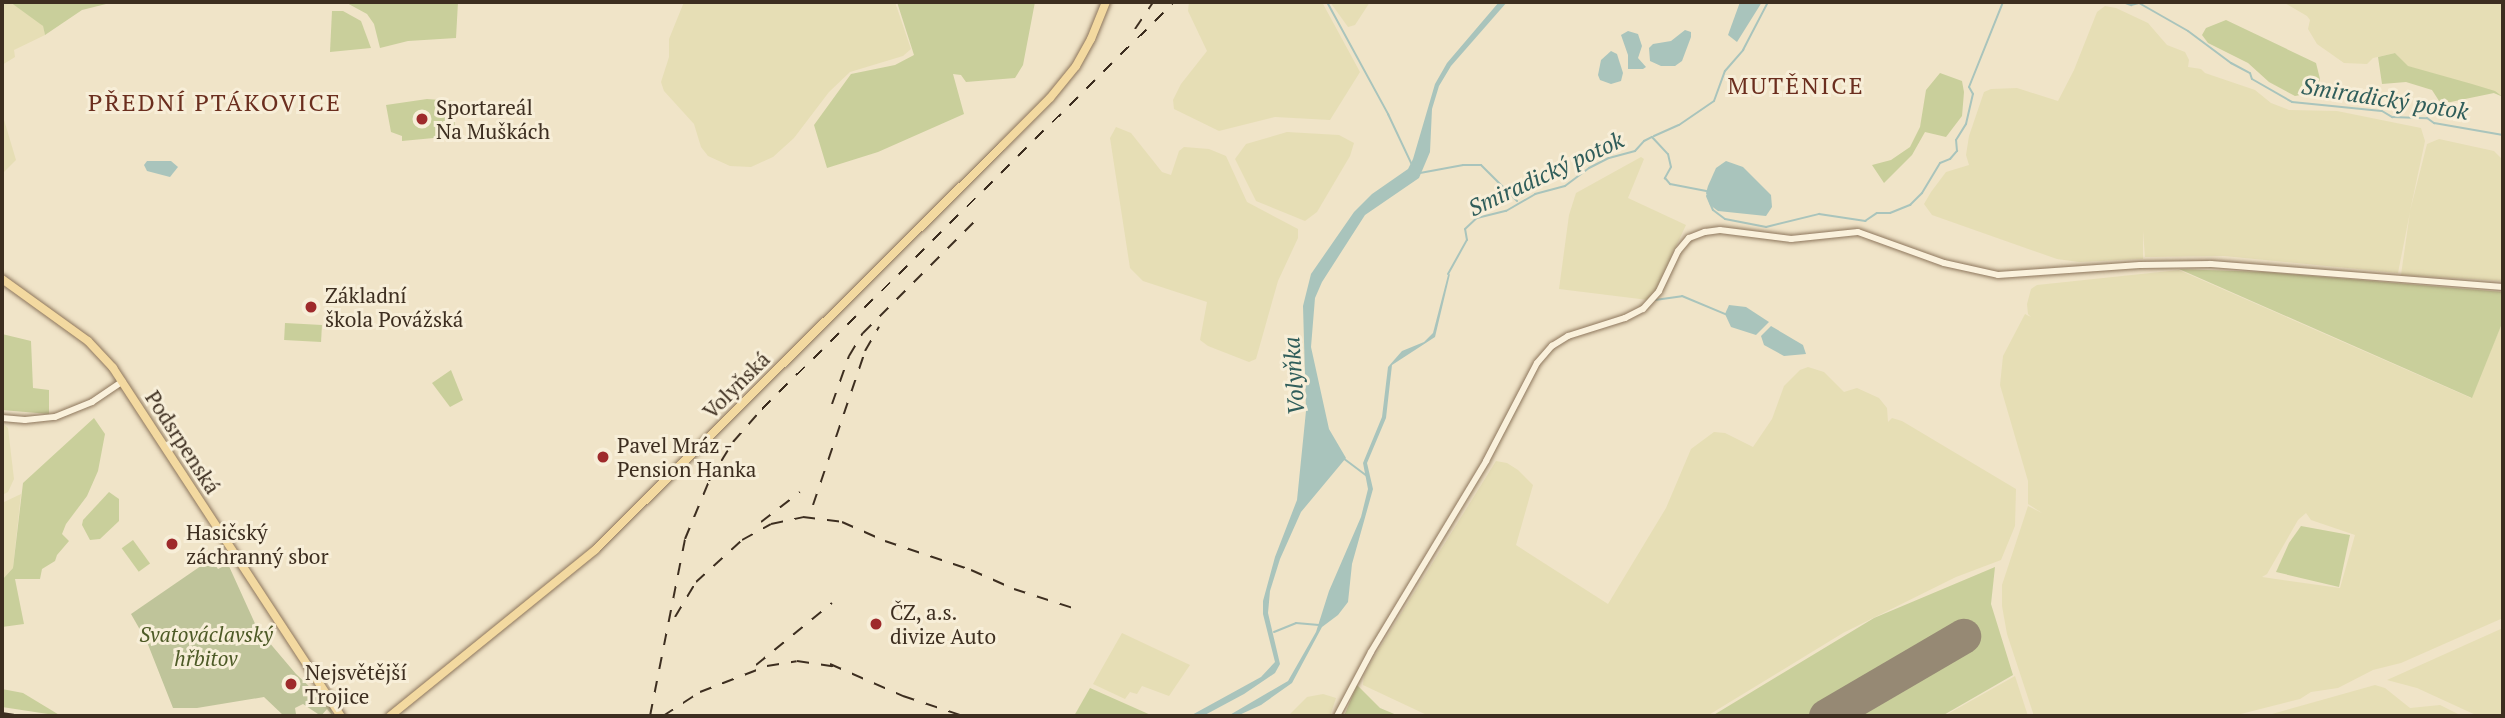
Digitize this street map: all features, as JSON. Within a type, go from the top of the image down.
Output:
[{"type":"main road","name":"Volyňská","points":[[390,716],[607,539],[1038,110],[1083,54],[1103,2]]},
{"type":"main road","name":"Podsrpenská","points":[[2,279],[89,341],[122,381],[304,654],[349,716]]},
{"type":"main road","name":"Podsrpenská","points":[[304,654],[341,716]]},
{"type":"street","points":[[1337,716],[1371,652],[1486,461],[1537,363],[1552,346],[1568,336],[1625,318],[1646,306],[1659,291],[1678,251],[1689,238],[1705,232],[1720,230],[1791,239],[1858,232],[1944,263],[1998,275],[2140,265],[2211,264],[2503,286]]},
{"type":"street","points":[[2,418],[25,421],[55,417],[86,405],[122,381]]},
{"type":"shaded area","points":[[2,2],[10,2],[35,18],[43,26],[45,35],[14,50],[15,57],[2,65]]},
{"type":"shaded area","points":[[684,2],[895,2],[911,49],[903,56],[850,72],[829,92],[794,138],[773,157],[751,167],[730,166],[708,156],[701,147],[694,124],[664,91],[661,82],[669,57],[669,39]]},
{"type":"shaded area","points":[[1189,2],[1322,2],[1360,72],[1330,120],[1275,117],[1219,131],[1174,109],[1173,100],[1181,84],[1207,51],[1188,11]]},
{"type":"shaded area","points":[[1330,2],[1370,2],[1355,25],[1348,27]]},
{"type":"shaded area","points":[[2283,2],[2503,2],[2503,96],[2407,66],[2395,53],[2373,58],[2367,64],[2344,63],[2317,44],[2308,29],[2310,20],[2307,16]]},
{"type":"shaded area","points":[[2105,6],[2116,8],[2148,23],[2167,45],[2185,52],[2189,60],[2188,67],[2201,69],[2205,73],[2255,90],[2271,103],[2289,110],[2337,111],[2421,128],[2425,141],[2410,211],[2427,144],[2439,139],[2494,151],[2503,160],[2503,281],[2401,275],[2410,212],[2398,273],[2224,256],[2145,257],[2143,231],[2143,259],[2079,262],[2057,259],[1932,215],[1924,204],[1931,192],[1946,172],[1969,165],[1966,155],[1969,136],[1984,92],[1991,89],[2017,88],[2058,101],[2074,70],[2097,12]]},
{"type":"shaded area","points":[[2,113],[16,160],[4,172],[2,167]]},
{"type":"shaded area","points":[[1116,127],[1131,133],[1162,172],[1171,175],[1179,151],[1184,147],[1209,149],[1226,156],[1247,202],[1298,229],[1298,238],[1278,281],[1256,359],[1249,362],[1208,346],[1200,340],[1207,302],[1143,281],[1130,268],[1110,138]]},
{"type":"shaded area","points":[[1287,132],[1339,135],[1354,143],[1350,156],[1317,212],[1305,221],[1256,201],[1235,159],[1246,144]]},
{"type":"shaded area","points":[[1641,157],[1644,159],[1628,198],[1686,225],[1653,296],[1648,300],[1559,289],[1569,215],[1576,193]]},
{"type":"shaded area","points":[[2179,270],[2471,398],[2503,321],[2503,618],[2401,663],[2373,670],[2338,688],[2311,692],[2300,699],[2233,716],[2034,716],[2007,634],[2002,606],[2002,585],[2028,506],[2042,513],[2028,504],[2028,481],[2000,385],[2003,356],[2025,314],[2031,317],[2027,304],[2031,289],[2037,285]],"holes":[[[2306,513],[2311,520],[2355,535],[2340,588],[2262,577],[2267,574],[2298,520]]]},
{"type":"shaded area","points":[[1808,367],[1824,372],[1844,392],[1857,388],[1879,398],[1887,408],[1888,422],[1892,418],[1902,421],[2016,489],[2015,526],[2001,560],[1956,577],[1843,633],[1707,716],[1429,716],[1363,685],[1364,675],[1371,662],[1496,461],[1507,463],[1518,470],[1533,485],[1516,545],[1608,604],[1666,508],[1691,449],[1714,432],[1725,433],[1753,447],[1772,419],[1784,386],[1800,370]]},
{"type":"shaded area","points":[[2,423],[8,428],[14,479],[8,492],[2,495]]},
{"type":"shaded area","points":[[21,494],[13,568],[2,580],[2,503]]},
{"type":"shaded area","points":[[2503,628],[2503,716],[2478,716],[2417,688],[2387,680]]},
{"type":"shaded area","points":[[1122,633],[1190,665],[1169,696],[1142,686],[1137,694],[1130,692],[1125,699],[1093,684]]},
{"type":"shaded area","points":[[2015,676],[2028,716],[1944,716]]},
{"type":"shaded area","points":[[2375,685],[2385,688],[2410,708],[2440,705],[2462,716],[2265,716]]},
{"type":"shaded area","points":[[1323,694],[1336,698],[1330,716],[1288,716],[1307,697]]},
{"type":"green space","points":[[10,2],[114,2],[82,10],[45,35],[43,26]]},
{"type":"green space","points":[[345,2],[458,2],[456,38],[408,41],[380,48],[374,24],[367,14]]},
{"type":"green space","points":[[897,2],[1035,2],[1023,65],[1015,78],[966,82],[961,75],[953,74],[964,114],[878,152],[827,168],[814,125],[851,74],[895,65],[914,55]]},
{"type":"green space","points":[[332,11],[343,11],[361,21],[371,48],[330,52]]},
{"type":"green space","points":[[2226,20],[2316,63],[2320,79],[2316,92],[2295,96],[2269,82],[2248,63],[2208,43],[2202,35],[2206,28]]},
{"type":"green space","points":[[2395,53],[2408,66],[2495,91],[2503,97],[2494,93],[2441,104],[2432,90],[2406,82],[2382,84],[2378,57]]},
{"type":"green space","points":[[1940,73],[1962,81],[1962,116],[1946,137],[1925,132],[1912,155],[1884,183],[1872,165],[1891,160],[1910,147],[1920,127],[1926,90]]},
{"type":"green space","name":"Sportareál Na Muškách","points":[[427,99],[454,101],[455,136],[402,141],[402,136],[391,132],[386,105]]},
{"type":"green space","points":[[2179,269],[2265,272],[2503,292],[2503,321],[2472,398]]},
{"type":"green space","points":[[285,323],[322,325],[321,342],[284,340]]},
{"type":"green space","points":[[2,334],[31,341],[33,388],[49,390],[49,414],[2,410]]},
{"type":"green space","points":[[451,370],[463,400],[450,407],[432,383]]},
{"type":"green space","points":[[94,418],[105,434],[98,471],[87,496],[66,524],[62,534],[69,541],[55,561],[42,569],[40,579],[15,579],[24,624],[2,627],[2,580],[13,568],[23,483]]},
{"type":"green space","points":[[109,492],[119,499],[119,521],[100,539],[90,540],[82,525],[83,520]]},
{"type":"green space","points":[[2301,526],[2350,535],[2339,587],[2276,572],[2289,543]]},
{"type":"green space","points":[[133,540],[150,563],[139,572],[122,548]]},
{"type":"green space","name":"Svatováclavský hřbitov","points":[[211,559],[218,569],[228,564],[257,628],[296,674],[330,706],[333,716],[327,709],[321,716],[303,704],[295,708],[296,714],[300,716],[284,716],[264,697],[197,708],[173,708],[147,642],[131,614]]},
{"type":"green space","points":[[1995,567],[1991,604],[2013,675],[1942,716],[1712,716],[1874,618]]},
{"type":"green space","points":[[1357,685],[1380,708],[1399,716],[1344,716]]},
{"type":"green space","points":[[1090,688],[1153,716],[1074,716]]},
{"type":"green space","points":[[2,689],[23,693],[61,716],[2,707]]},
{"type":"water","points":[[1499,2],[1507,2],[1451,66],[1439,86],[1432,109],[1430,152],[1419,178],[1365,215],[1322,282],[1315,298],[1311,347],[1329,429],[1346,458],[1301,512],[1280,559],[1270,591],[1268,613],[1280,664],[1275,673],[1244,694],[1203,716],[1190,716],[1261,677],[1275,662],[1263,614],[1263,601],[1275,557],[1297,500],[1306,411],[1303,306],[1311,274],[1354,212],[1372,194],[1408,169],[1435,84],[1447,63]]},
{"type":"water","points":[[1740,2],[1762,2],[1737,42],[1728,35]]},
{"type":"water","points":[[1685,30],[1691,32],[1691,37],[1682,61],[1675,66],[1661,66],[1650,61],[1649,48],[1653,44],[1671,41]]},
{"type":"water","points":[[1628,31],[1638,34],[1642,46],[1638,58],[1646,67],[1643,69],[1628,69],[1628,55],[1621,35]]},
{"type":"water","points":[[1611,51],[1617,54],[1623,73],[1621,81],[1611,84],[1600,80],[1598,75],[1601,60]]},
{"type":"water","points":[[147,161],[171,161],[178,167],[170,177],[147,171],[144,165]]},
{"type":"water","points":[[1726,161],[1743,167],[1771,195],[1772,207],[1766,216],[1718,211],[1710,205],[1706,193],[1708,186],[1716,168]]},
{"type":"water","points":[[1450,274],[1435,337],[1392,365],[1386,418],[1367,463],[1373,489],[1352,564],[1348,602],[1338,615],[1322,627],[1292,683],[1261,705],[1237,716],[1228,716],[1288,681],[1316,632],[1329,591],[1361,517],[1368,489],[1363,463],[1382,417],[1388,367],[1402,351],[1424,342],[1433,333]]},
{"type":"water","points":[[1729,305],[1746,307],[1769,322],[1756,335],[1731,327],[1725,314]]},
{"type":"water","points":[[1771,326],[1803,345],[1806,354],[1784,356],[1764,345],[1761,336]]},
{"type":"waterway","points":[[1327,2],[1388,114],[1412,165]]},
{"type":"waterway","points":[[1654,136],[1679,125],[1714,101],[1725,71],[1743,50],[1768,2]]},
{"type":"waterway","name":"Smiradický potok","points":[[1707,196],[1713,210],[1725,219],[1766,227],[1819,214],[1865,221],[1877,213],[1890,213],[1910,205],[1922,193],[1940,163],[1950,159],[1957,151],[1956,140],[1966,124],[1973,94],[1969,87],[2003,2]]},
{"type":"waterway","name":"Smiradický potok","points":[[2123,2],[2131,5],[2139,3],[2188,31],[2231,63],[2250,73],[2252,79],[2292,102],[2382,111],[2392,117],[2427,118],[2434,123],[2503,135]]},
{"type":"waterway","name":"Smiradický potok","points":[[1448,274],[1467,240],[1465,229],[1477,218],[1506,211],[1535,194],[1565,186],[1589,168],[1609,158],[1635,151],[1652,137],[1668,154],[1671,167],[1665,178],[1670,184],[1706,191]]},
{"type":"waterway","points":[[1420,173],[1463,165],[1481,165],[1517,201]]},
{"type":"waterway","points":[[1655,300],[1682,296],[1725,314]]},
{"type":"waterway","points":[[1343,458],[1367,476]]},
{"type":"waterway","points":[[1274,632],[1296,623],[1319,625]]},
{"type":"runway","points":[[1826,716],[1963,636]]},
{"type":"railway","points":[[1135,29],[1153,2]]},
{"type":"railway","points":[[650,716],[685,539],[709,481],[733,442],[762,409],[1174,2]]},
{"type":"railway","points":[[832,404],[849,356],[863,333],[979,217]]},
{"type":"railway","points":[[813,505],[865,351],[879,327]]},
{"type":"railway","points":[[761,522],[800,492]]},
{"type":"railway","points":[[675,617],[696,582],[742,540],[771,524],[803,517],[842,522],[1014,589],[1079,610]]},
{"type":"railway","points":[[756,665],[832,603]]},
{"type":"railway","points":[[663,716],[700,692],[767,666],[797,661],[838,667]]},
{"type":"railway","points":[[830,664],[903,696],[963,716]]},
{"type":"railway","points":[[2,713],[20,716]]},
{"type":"place","name":"Sportareál Na Muškách","points":[[422,119]]},
{"type":"place","name":"Základní škola Povážská","points":[[311,307]]},
{"type":"place","name":"Pavel Mráz - Pension Hanka","points":[[603,457]]},
{"type":"place","name":"Hasičský záchranný sbor","points":[[172,544]]},
{"type":"place","name":"ČZ, a.s. divize Auto","points":[[876,624]]},
{"type":"place","name":"Nejsvětější Trojice","points":[[291,684]]},
{"type":"district","name":"MUTĚNICE","points":[[1796,86]]},
{"type":"district","name":"PŘEDNÍ PTÁKOVICE","points":[[215,103]]},
{"type":"water label","name":"Volyňka","points":[[1294,376]]}]
